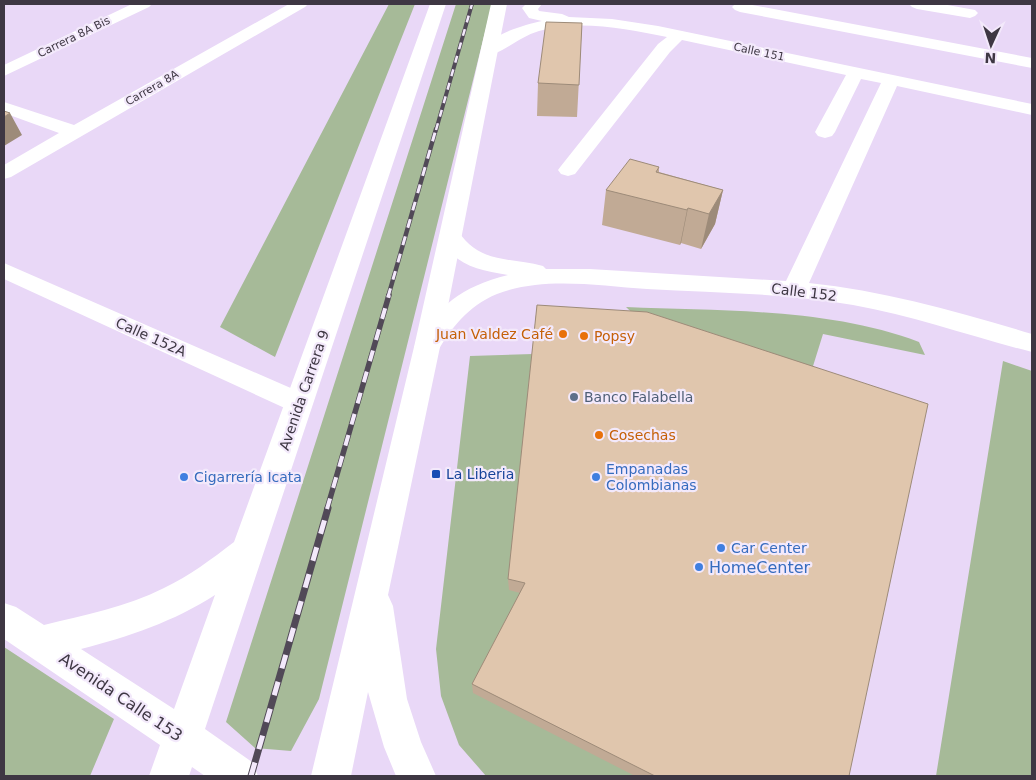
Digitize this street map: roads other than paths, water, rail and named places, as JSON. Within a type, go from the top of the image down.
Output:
[{"type":"street","name":"Carrera 8A Bis","points":[[4,71],[144,4]]},
{"type":"street","name":"Carrera 8A","points":[[4,173],[300,4]]},
{"type":"street","name":"Avenida Carrera 9","points":[[169,776],[438,4]]},
{"type":"street","points":[[330,776],[427,347],[499,4]]},
{"type":"street","points":[[535,4],[530,8],[534,14],[598,23]]},
{"type":"street","points":[[917,4],[971,12]]},
{"type":"street","name":"Calle 151","points":[[612,8],[1032,93]]},
{"type":"street","points":[[738,9],[1032,63]]},
{"type":"street","name":"Calle 151","points":[[489,50],[504,39],[537,26],[567,22],[598,23],[678,35],[1032,110]]},
{"type":"street","points":[[568,170],[664,48],[678,35]]},
{"type":"street","points":[[825,132],[856,72]]},
{"type":"street","points":[[794,289],[891,80]]},
{"type":"street","points":[[4,107],[74,132]]},
{"type":"street","name":"Calle 152","points":[[450,236],[457,250],[472,259],[514,268],[571,276]]},
{"type":"street","name":"Calle 152A","points":[[4,270],[299,403]]},
{"type":"street","name":"Calle 152","points":[[427,347],[438,326],[455,309],[476,294],[498,285],[521,279],[546,276],[794,289],[880,302],[963,322],[1032,342]]},
{"type":"street","points":[[40,643],[135,617],[175,600],[211,579],[248,550]]},
{"type":"street","points":[[373,583],[380,651],[388,699],[403,747],[416,776]]},
{"type":"street","name":"Avenida Calle 153","points":[[4,619],[183,737],[238,776]]},
{"type":"railway","points":[[436,130],[472,4]]},
{"type":"railway","points":[[388,297],[436,129]]},
{"type":"railway","points":[[327,509],[389,295]]},
{"type":"railway","points":[[251,776],[328,508]]},
{"type":"place","name":"Juan Valdez Café","points":[[563,334]]},
{"type":"place","name":"Popsy","points":[[584,336]]},
{"type":"place","name":"Banco Falabella","points":[[574,397]]},
{"type":"place","name":"Cosechas","points":[[599,435]]},
{"type":"place","name":"La Liberia","points":[[436,474]]},
{"type":"place","name":"Cigarrería Icata","points":[[184,477]]},
{"type":"place","name":"Empanadas Colombianas","points":[[596,477]]},
{"type":"place","name":"Car Center","points":[[721,548]]},
{"type":"place","name":"HomeCenter","points":[[699,567]]}]
